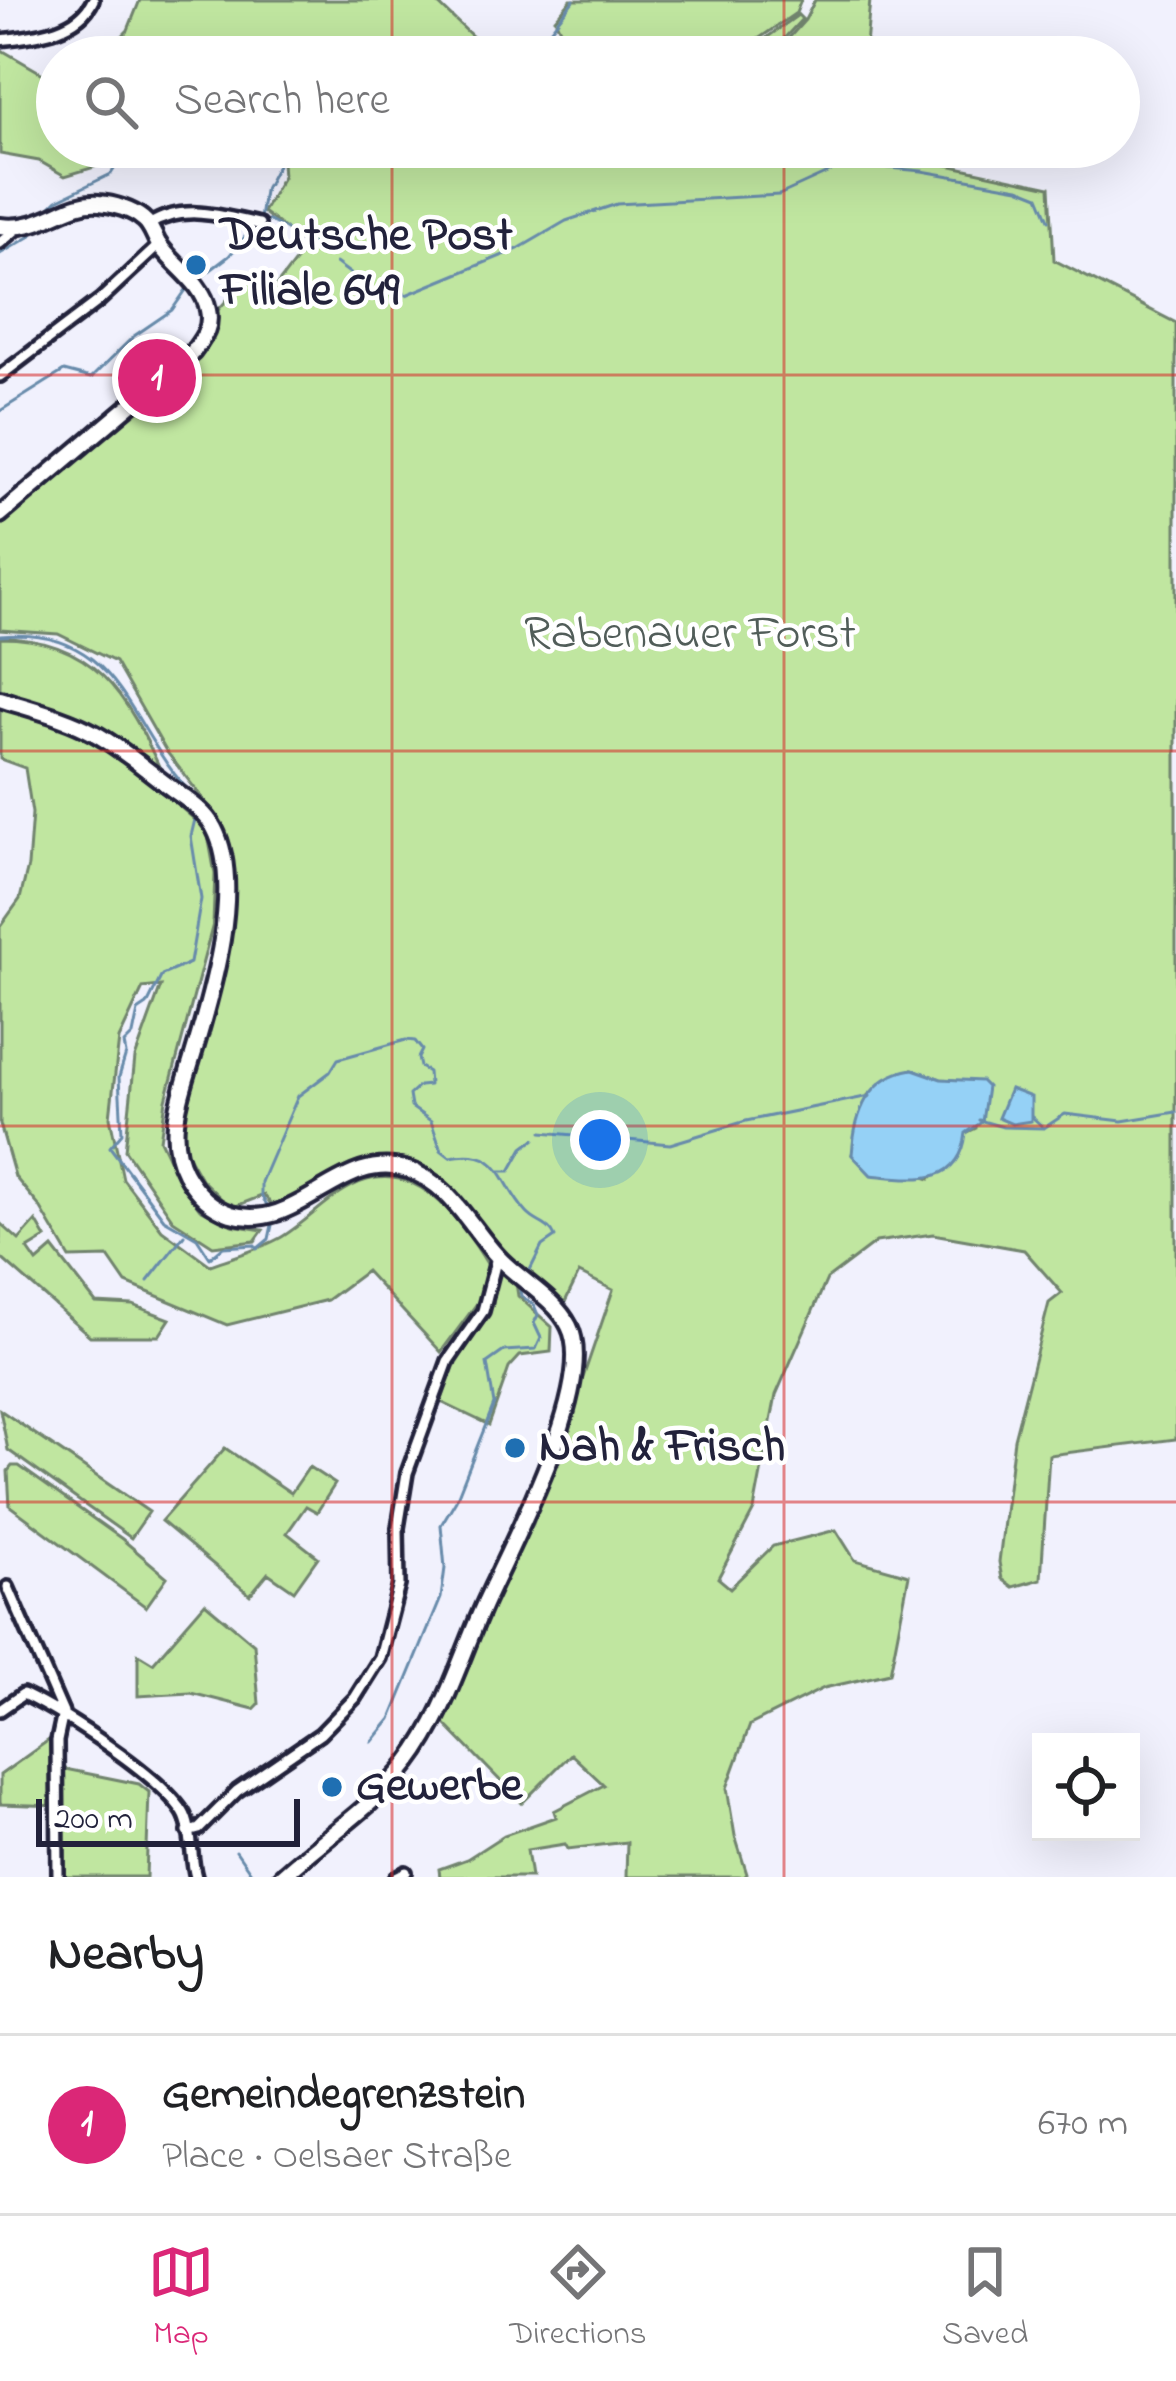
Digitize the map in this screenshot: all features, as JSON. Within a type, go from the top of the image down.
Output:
[{"type":"main road","points":[[0,226],[39,223],[92,203],[124,209],[148,225],[208,307],[208,330],[193,352],[0,515]]},
{"type":"main road","points":[[0,699],[95,733],[199,809],[219,842],[224,880],[222,950],[178,1105],[175,1135],[182,1168],[198,1192],[222,1211],[272,1217],[366,1169],[394,1167],[425,1177],[440,1187],[497,1257],[564,1317],[574,1348],[573,1378],[523,1529],[418,1750],[399,1774],[288,1875]]},
{"type":"street","points":[[0,40],[76,22],[93,0]]},
{"type":"street","points":[[148,225],[162,217],[188,213],[255,223]]},
{"type":"street","points":[[0,243],[18,228]]},
{"type":"street","points":[[0,376],[100,300],[159,245]]},
{"type":"street","points":[[188,1832],[199,1829],[237,1791],[320,1734],[355,1698],[380,1658],[400,1585],[398,1528],[407,1473],[448,1361],[483,1311],[497,1257]]},
{"type":"street","points":[[8,1587],[63,1713],[57,1741],[58,1877]]},
{"type":"street","points":[[0,1710],[23,1694],[63,1713],[156,1785],[183,1812],[196,1877]]},
{"type":"green space","points":[[140,0],[434,0],[472,36],[122,36]]},
{"type":"green space","points":[[571,0],[801,0],[796,13],[763,36],[563,36],[555,19]]},
{"type":"green space","points":[[815,0],[870,0],[867,36],[791,36]]},
{"type":"green space","points":[[798,15],[802,19],[786,36],[769,36]]},
{"type":"green space","points":[[0,49],[36,70],[36,160],[0,154]]},
{"type":"green space","points":[[51,168],[91,168],[65,176]]},
{"type":"green space","name":"Rabenauer Forst","points":[[282,168],[962,168],[1050,187],[1054,260],[1176,323],[1176,1439],[1049,1455],[1041,1579],[1013,1587],[1002,1579],[999,1562],[1014,1439],[1049,1303],[1062,1293],[1024,1250],[933,1234],[876,1242],[827,1279],[776,1395],[754,1510],[718,1578],[730,1588],[773,1546],[836,1530],[855,1560],[909,1575],[890,1673],[824,1688],[750,1725],[727,1788],[744,1877],[626,1877],[627,1842],[527,1850],[531,1877],[440,1877],[439,1869],[467,1859],[504,1835],[556,1817],[554,1811],[604,1785],[571,1754],[522,1803],[439,1718],[495,1591],[533,1524],[613,1290],[579,1273],[565,1302],[498,1249],[458,1195],[413,1164],[367,1164],[275,1209],[264,1195],[231,1208],[201,1179],[183,1147],[187,1093],[226,963],[228,892],[220,821],[166,751],[115,662],[58,634],[0,630],[0,520],[186,360],[210,319],[252,272],[274,289],[307,246],[263,212],[283,177]],"holes":[[[912,1069],[941,1079],[974,1082],[976,1128],[966,1133],[930,1179],[852,1154],[868,1095]]]},
{"type":"green space","points":[[0,638],[60,648],[103,676],[135,719],[162,773],[101,731],[0,692]]},
{"type":"green space","points":[[0,705],[78,732],[120,755],[207,830],[215,874],[213,924],[166,1100],[160,1140],[180,1182],[200,1209],[232,1225],[263,1230],[255,1241],[213,1246],[173,1220],[125,1150],[135,1058],[161,986],[143,988],[119,1039],[110,1117],[123,1179],[162,1230],[210,1265],[280,1238],[344,1191],[367,1180],[407,1181],[424,1190],[455,1218],[489,1267],[481,1298],[441,1352],[366,1271],[327,1300],[227,1325],[126,1283],[108,1257],[70,1258],[40,1207],[15,1177],[0,1124],[0,927],[20,899],[32,813],[25,768],[0,759]]},
{"type":"green space","points":[[36,1221],[46,1238],[28,1249],[37,1262],[53,1248],[96,1303],[133,1305],[170,1319],[159,1336],[90,1336],[0,1257],[0,1223],[19,1240]]},
{"type":"green space","points":[[498,1270],[516,1283],[518,1296],[552,1327],[551,1352],[520,1356],[509,1368],[489,1425],[441,1402],[454,1367],[493,1305]]},
{"type":"green space","points":[[0,1410],[149,1512],[131,1538],[8,1450]]},
{"type":"green space","points":[[225,1448],[291,1493],[309,1467],[335,1484],[317,1512],[306,1506],[287,1533],[318,1557],[294,1591],[268,1573],[250,1595],[161,1521]]},
{"type":"green space","points":[[19,1466],[122,1539],[167,1577],[146,1607],[10,1506],[8,1471]]},
{"type":"green space","points":[[205,1603],[254,1644],[259,1704],[254,1709],[191,1693],[138,1696],[138,1654],[153,1663]]},
{"type":"green space","points":[[53,1737],[60,1768],[139,1784],[149,1792],[146,1877],[62,1877],[60,1806],[0,1804],[0,1775]]},
{"type":"water","points":[[913,1069],[941,1079],[981,1081],[987,1087],[982,1122],[966,1133],[962,1151],[945,1172],[918,1178],[871,1175],[852,1155],[861,1111],[885,1079]]},
{"type":"water","points":[[1010,1089],[1031,1097],[1031,1121],[1012,1124],[998,1118]]},
{"type":"waterway","points":[[549,36],[574,0]]},
{"type":"waterway","points":[[47,210],[115,168]]},
{"type":"waterway","points":[[260,219],[264,191],[276,168]]},
{"type":"waterway","points":[[336,263],[383,298],[397,286],[406,295],[518,249],[566,221],[617,204],[779,195],[838,168]]},
{"type":"waterway","points":[[890,168],[1019,188],[1039,196],[1049,220]]},
{"type":"waterway","points":[[268,220],[315,245]]},
{"type":"waterway","points":[[200,278],[229,256],[254,226]]},
{"type":"waterway","points":[[0,254],[36,229]]},
{"type":"waterway","points":[[0,411],[64,371],[91,378],[134,336],[172,310],[188,287]]},
{"type":"waterway","points":[[0,636],[41,637],[74,647],[99,665],[197,799]]},
{"type":"waterway","points":[[197,811],[191,836],[201,899],[190,963],[162,975],[147,1005],[138,1011],[133,1035],[124,1044],[119,1077],[122,1133],[110,1147],[164,1219],[197,1238],[210,1258],[223,1247],[255,1245],[257,1249],[269,1239],[272,1225]]},
{"type":"waterway","points":[[270,1210],[261,1195],[261,1182],[298,1096],[330,1072],[338,1059],[415,1041],[422,1050],[418,1058],[420,1067],[428,1072],[429,1085],[409,1095],[411,1107],[431,1121],[441,1150],[450,1157],[468,1155],[490,1162],[527,1213],[555,1237],[542,1246],[528,1274]]},
{"type":"waterway","points":[[542,1132],[670,1144],[746,1121],[870,1096]]},
{"type":"waterway","points":[[1032,1117],[1044,1128],[1065,1114],[1122,1121],[1176,1112]]},
{"type":"waterway","points":[[979,1120],[1003,1127],[1044,1128]]},
{"type":"waterway","points":[[500,1171],[510,1171],[523,1148],[535,1139]]},
{"type":"waterway","points":[[148,1281],[184,1235]]},
{"type":"waterway","points":[[372,1742],[391,1719],[441,1598],[445,1568],[441,1525],[456,1500],[494,1404],[487,1363],[504,1351],[536,1349],[541,1338],[534,1323],[538,1315],[534,1305],[521,1296],[519,1286]]},
{"type":"waterway","points":[[236,1851],[254,1877]]},
{"type":"place","name":"Deutsche Post Filiale 649","points":[[196,265]]},
{"type":"place","name":"Gemeindegrenzstein","points":[[157,378]]},
{"type":"place","name":"Nah & Frisch","points":[[515,1448]]},
{"type":"place","name":"Gewerbe","points":[[332,1787]]}]
